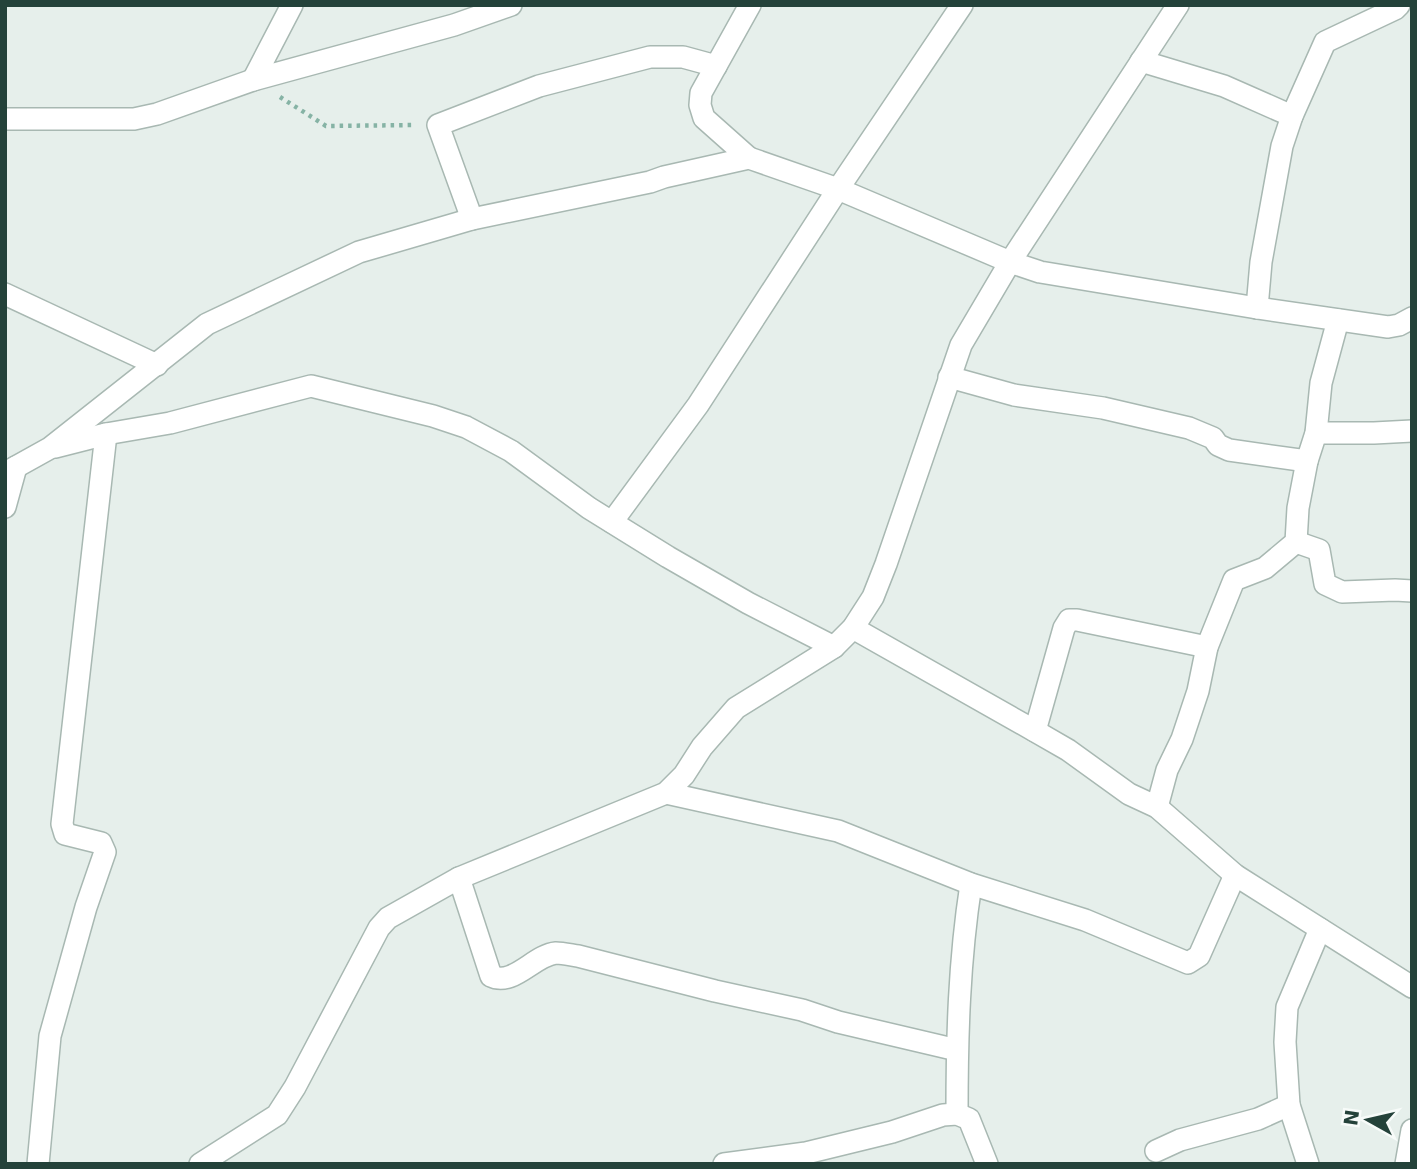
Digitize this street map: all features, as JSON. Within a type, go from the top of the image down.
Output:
[{"type":"street","points":[[253,80],[292,5]]},
{"type":"street","points":[[5,118],[134,119],[157,114],[253,80],[454,25],[511,5]]},
{"type":"street","points":[[612,522],[698,405],[838,188],[962,5]]},
{"type":"street","points":[[200,1164],[277,1115],[388,918],[459,878],[666,793],[684,775],[702,747],[736,708],[834,647],[853,628],[873,597],[886,564],[961,345],[1010,262],[1178,5]]},
{"type":"street","points":[[1257,308],[1261,262],[1282,146],[1292,116],[1325,42],[1399,5]]},
{"type":"street","points":[[748,6],[701,93],[700,105],[704,118],[749,158],[838,188],[1010,262],[1040,272],[1388,327],[1412,318]]},
{"type":"street","points":[[472,219],[438,125],[539,86],[650,57],[683,57],[716,66]]},
{"type":"street","points":[[1141,61],[1224,86],[1292,116]]},
{"type":"street","points":[[5,507],[11,470],[50,448],[207,324],[253,301],[359,252],[472,219],[650,182],[749,158]]},
{"type":"street","points":[[5,294],[157,365]]},
{"type":"street","points":[[1157,807],[1167,770],[1182,739],[1198,691],[1207,647],[1234,580],[1265,568],[1296,542],[1298,508],[1307,461],[1316,433],[1321,383],[1338,320]]},
{"type":"street","points":[[949,377],[1014,395],[1103,408],[1189,429],[1213,438],[1218,445],[1229,450],[1307,461]]},
{"type":"street","points":[[50,448],[106,434],[170,423],[311,386],[433,416],[466,427],[511,451],[612,522],[668,557],[748,603],[834,647]]},
{"type":"street","points":[[1316,433],[1412,431]]},
{"type":"street","points":[[38,1164],[50,1036],[104,852],[101,843],[65,834],[62,824],[106,434]]},
{"type":"street","points":[[1296,542],[1319,550],[1325,584],[1342,592],[1412,592]]},
{"type":"street","points":[[1035,731],[1064,628],[1069,620],[1207,647]]},
{"type":"street","points":[[853,628],[1068,750],[1129,794],[1157,807],[1235,875],[1412,987]]},
{"type":"street","points":[[666,793],[838,831],[971,884],[1085,920],[1188,963],[1199,956],[1235,875]]},
{"type":"street","points":[[459,878],[491,976],[497,979],[506,979],[555,953],[578,956],[957,1050]]},
{"type":"street","points":[[957,1114],[962,945],[971,884]]},
{"type":"street","points":[[1308,1164],[1289,1105],[1285,1042],[1287,1007],[1320,929]]},
{"type":"street","points":[[1156,1151],[1180,1140],[1258,1119],[1289,1105]]},
{"type":"street","points":[[724,1164],[808,1158],[943,1115],[957,1114],[969,1119],[987,1164]]},
{"type":"street","points":[[1406,1164],[1412,1130]]},
{"type":"path","points":[[253,80],[326,126],[438,125]]}]
